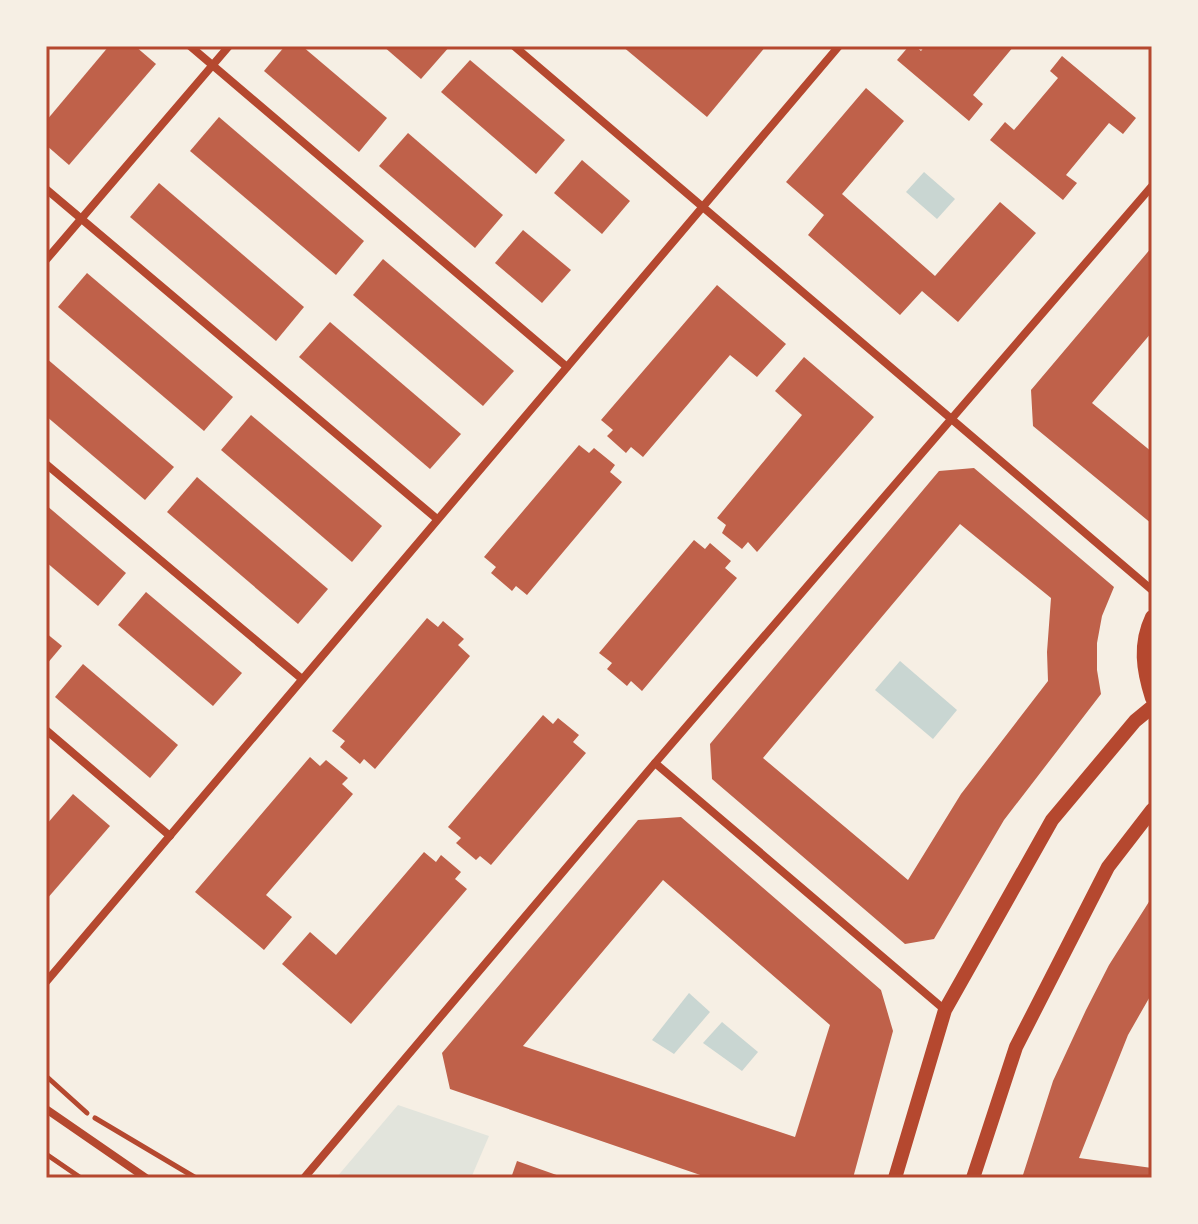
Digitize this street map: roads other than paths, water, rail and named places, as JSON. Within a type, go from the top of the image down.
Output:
[{"type":"street","points":[[190,46],[567,367]]},
{"type":"street","points":[[46,260],[229,46]]},
{"type":"street","points":[[514,46],[1152,590]]},
{"type":"street","points":[[46,982],[839,46]]},
{"type":"street","points":[[304,1178],[655,763],[1152,186]]},
{"type":"street","points":[[46,189],[437,519]]},
{"type":"street","points":[[46,464],[302,679]]},
{"type":"street","points":[[1152,617],[1145,632],[1142,670],[1152,698]]},
{"type":"street","points":[[895,1178],[945,1010],[1052,820],[1135,721],[1152,707]]},
{"type":"street","points":[[46,730],[170,836]]},
{"type":"street","points":[[655,763],[945,1010]]},
{"type":"street","points":[[973,1178],[1016,1047],[1108,867],[1152,810]]},
{"type":"street","points":[[46,1109],[146,1178]]}]
